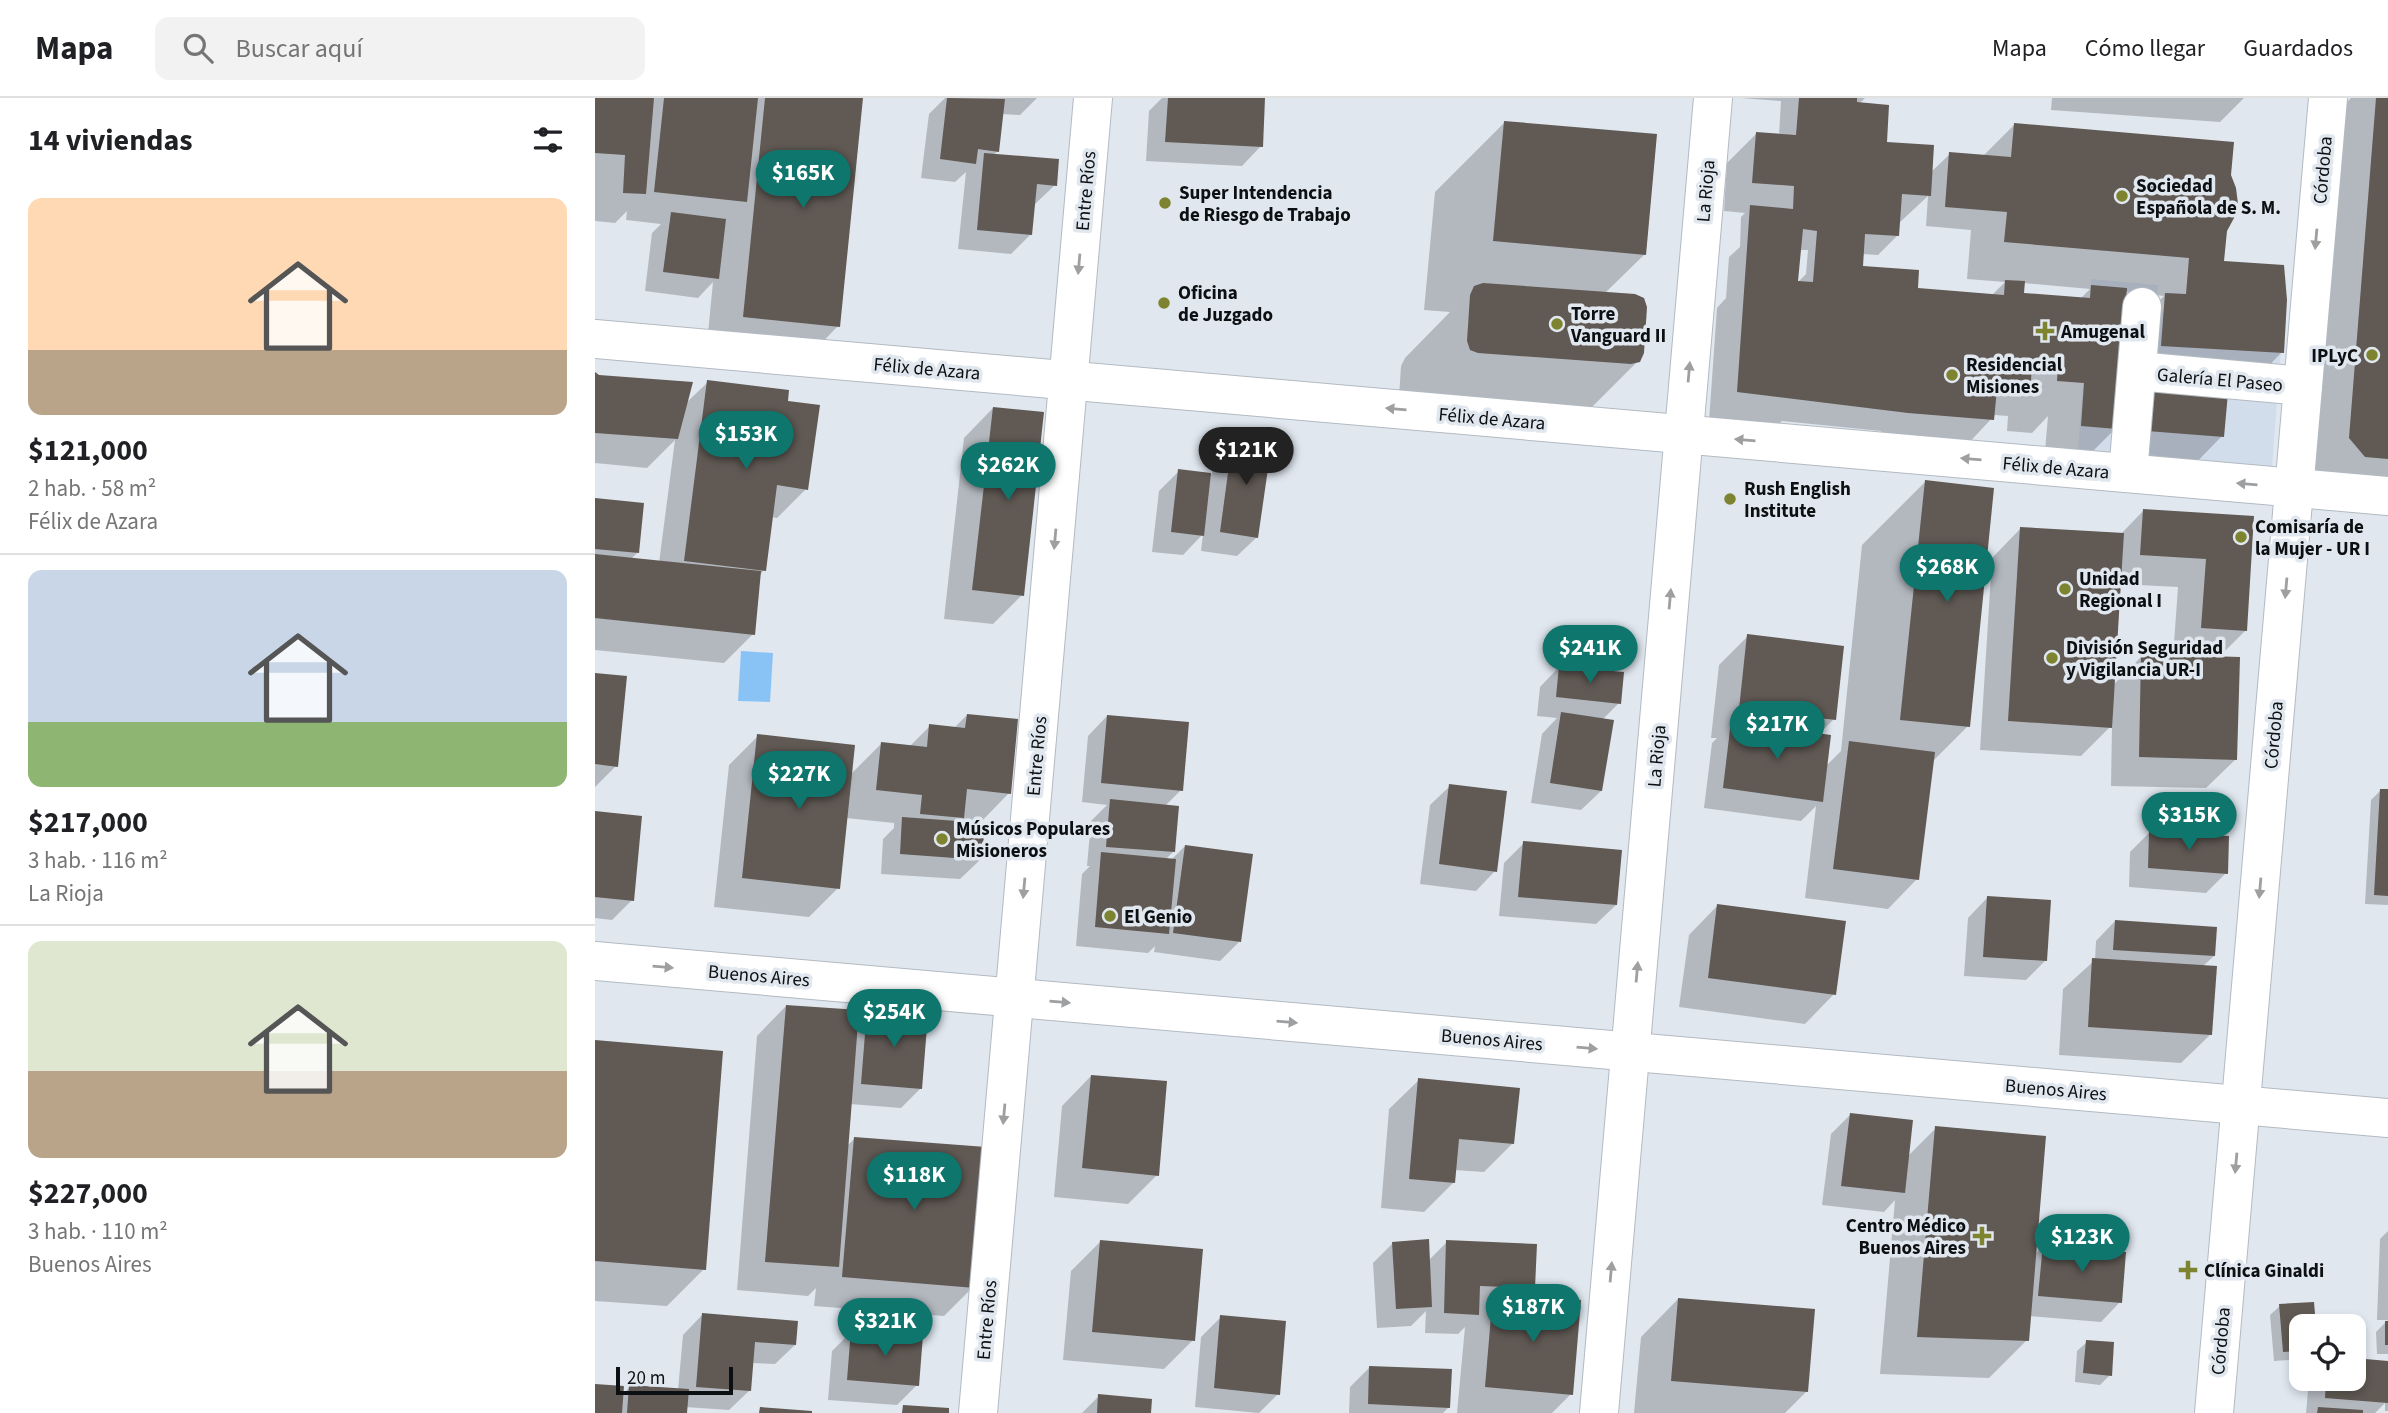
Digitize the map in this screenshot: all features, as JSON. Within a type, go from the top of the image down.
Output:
[{"type":"street","name":"Entre Ríos","points":[[978,1413],[1093,98]]},
{"type":"street","name":"La Rioja","points":[[1599,1413],[1713,98]]},
{"type":"street","name":"Córdoba","points":[[2214,1413],[2329,98]]},
{"type":"street","name":"Galería El Paseo","points":[[2128,473],[2142,307]]},
{"type":"street","name":"Félix de Azara","points":[[595,339],[2388,496]]},
{"type":"street","name":"Galería El Paseo","points":[[2137,371],[2303,386]]},
{"type":"street","name":"Buenos Aires","points":[[595,961],[2388,1118]]},
{"type":"shaded area","points":[[2091,279],[2158,285],[2156,312],[2283,322],[2272,467],[2078,451]]},
{"type":"water","points":[[741,651],[773,653],[770,702],[738,701]]},
{"type":"building","points":[[595,98],[654,98],[646,194],[623,193],[625,155],[595,153]]},
{"type":"building","points":[[664,98],[758,98],[747,202],[654,192]]},
{"type":"building","points":[[765,98],[863,98],[840,327],[743,317]]},
{"type":"building","points":[[947,98],[1005,99],[999,152],[978,149],[976,164],[940,159]]},
{"type":"building","points":[[1168,98],[1265,98],[1263,147],[1165,142]]},
{"type":"building","points":[[1799,98],[1857,98],[1857,102],[1889,105],[1887,142],[1934,145],[1931,196],[1902,194],[1899,236],[1865,234],[1863,266],[1919,270],[1918,288],[2004,295],[2005,280],[2025,281],[2024,293],[2090,298],[2091,285],[2127,288],[2117,429],[2081,426],[2084,383],[2057,381],[2058,366],[2032,364],[2031,381],[1998,379],[1994,420],[1908,413],[1737,392],[1750,205],[1793,209],[1794,186],[1752,183],[1756,132],[1796,135]],"holes":[[[1803,229],[1817,231],[1813,282],[1798,281]]]},
{"type":"building","points":[[2376,98],[2388,98],[2388,459],[2365,457],[2349,438]]},
{"type":"building","points":[[1504,121],[1657,134],[1646,255],[1493,241]]},
{"type":"building","name":"Sociedad Española de S. M.","points":[[2014,123],[2234,142],[2231,175],[2238,204],[2227,231],[2224,261],[2284,265],[2287,300],[2284,353],[2161,346],[2165,293],[2186,294],[2189,258],[2004,242],[2007,212],[1945,207],[1949,152],[2011,157]]},
{"type":"building","points":[[984,153],[1059,159],[1057,186],[1037,184],[1032,235],[977,230]]},
{"type":"building","points":[[671,212],[726,219],[719,279],[663,272]]},
{"type":"building","name":"Torre Vanguard II","points":[[1483,283],[1635,294],[1644,298],[1647,307],[1644,353],[1640,362],[1631,364],[1478,353],[1470,350],[1467,341],[1470,295],[1474,286]]},
{"type":"building","points":[[595,372],[599,375],[693,382],[678,439],[595,433]]},
{"type":"building","points":[[707,380],[789,390],[788,401],[820,405],[808,490],[777,485],[766,571],[684,561]]},
{"type":"building","points":[[2150,388],[2228,393],[2224,437],[2147,431]]},
{"type":"building","points":[[993,407],[1044,412],[1024,596],[972,590]]},
{"type":"building","points":[[1233,436],[1272,441],[1258,538],[1220,532]]},
{"type":"building","points":[[1178,469],[1211,473],[1204,536],[1171,532]]},
{"type":"building","points":[[1925,480],[1994,488],[1970,727],[1900,720]]},
{"type":"building","points":[[595,498],[644,503],[639,553],[595,549]]},
{"type":"building","points":[[2143,509],[2254,516],[2247,631],[2201,628],[2206,559],[2140,555]]},
{"type":"building","points":[[2020,527],[2124,533],[2112,728],[2008,721]]},
{"type":"building","points":[[595,554],[761,571],[755,635],[595,618]]},
{"type":"building","points":[[1747,634],[1844,646],[1836,720],[1739,709]]},
{"type":"building","points":[[2141,654],[2240,657],[2237,760],[2139,757]]},
{"type":"building","points":[[1559,666],[1624,672],[1621,704],[1556,697]]},
{"type":"building","points":[[595,673],[627,676],[618,767],[595,764]]},
{"type":"building","points":[[1561,712],[1614,720],[1602,791],[1550,783]]},
{"type":"building","points":[[967,714],[1018,719],[1011,794],[967,789],[964,818],[920,814],[922,795],[876,790],[881,742],[927,747],[929,724],[965,728]]},
{"type":"building","points":[[1107,715],[1189,722],[1183,791],[1101,783]]},
{"type":"building","points":[[1731,721],[1831,735],[1823,802],[1723,788]]},
{"type":"building","points":[[757,734],[855,745],[840,889],[742,878]]},
{"type":"building","points":[[1849,741],[1935,752],[1919,880],[1833,869]]},
{"type":"building","points":[[1449,784],[1507,791],[1497,872],[1439,864]]},
{"type":"building","points":[[2380,789],[2388,789],[2388,896],[2374,895]]},
{"type":"building","points":[[1110,799],[1179,806],[1175,852],[1106,847]]},
{"type":"building","points":[[595,811],[642,816],[634,901],[595,897]]},
{"type":"building","name":"Músicos Populares Misioneros","points":[[902,817],[985,823],[982,860],[900,854]]},
{"type":"building","points":[[2149,831],[2229,836],[2228,874],[2148,868]]},
{"type":"building","points":[[1523,841],[1622,850],[1617,905],[1518,897]]},
{"type":"building","points":[[1185,845],[1253,854],[1241,942],[1173,933]]},
{"type":"building","points":[[1101,852],[1176,859],[1169,934],[1095,927]]},
{"type":"building","points":[[1987,896],[2051,900],[2047,961],[1983,957]]},
{"type":"building","points":[[1717,904],[1846,921],[1836,995],[1708,978]]},
{"type":"building","points":[[2115,920],[2217,927],[2215,956],[2113,950]]},
{"type":"building","points":[[2092,958],[2217,966],[2212,1035],[2088,1027]]},
{"type":"building","points":[[786,1005],[859,1010],[839,1267],[765,1262]]},
{"type":"building","points":[[867,1009],[928,1014],[922,1089],[861,1084]]},
{"type":"building","points":[[595,1040],[723,1051],[706,1270],[595,1261]]},
{"type":"building","points":[[1091,1075],[1167,1081],[1159,1176],[1082,1168]]},
{"type":"building","points":[[1418,1078],[1520,1088],[1514,1144],[1459,1139],[1455,1183],[1409,1179]]},
{"type":"building","points":[[1850,1113],[1913,1120],[1905,1193],[1841,1186]]},
{"type":"building","name":"Centro Médico Buenos Aires","points":[[1935,1126],[2046,1136],[2029,1341],[1917,1337]]},
{"type":"building","points":[[854,1137],[986,1147],[975,1288],[842,1277]]},
{"type":"building","points":[[1429,1239],[1432,1307],[1396,1309],[1392,1242]]},
{"type":"building","points":[[1100,1240],[1203,1249],[1195,1341],[1092,1332]]},
{"type":"building","points":[[1446,1240],[1537,1244],[1535,1288],[1480,1286],[1479,1315],[1444,1313]]},
{"type":"building","points":[[2043,1244],[2126,1252],[2122,1303],[2038,1296]]},
{"type":"building","points":[[1493,1292],[1581,1300],[1573,1395],[1485,1387]]},
{"type":"building","points":[[1678,1298],[1815,1309],[1808,1392],[1671,1381]]},
{"type":"building","points":[[2314,1302],[2315,1314],[2289,1314],[2289,1352],[2283,1352],[2279,1304]]},
{"type":"building","points":[[702,1313],[798,1321],[796,1345],[755,1342],[751,1391],[696,1387]]},
{"type":"building","points":[[1220,1315],[1286,1321],[1280,1395],[1214,1388]]},
{"type":"building","points":[[2385,1321],[2388,1321],[2388,1345],[2385,1345]]},
{"type":"building","points":[[851,1329],[923,1335],[919,1386],[847,1380]]},
{"type":"building","points":[[2086,1340],[2114,1342],[2112,1376],[2083,1373]]},
{"type":"building","points":[[2366,1359],[2388,1361],[2388,1403],[2325,1398],[2325,1391],[2366,1391]]},
{"type":"building","points":[[1369,1366],[1452,1369],[1450,1408],[1368,1404]]},
{"type":"building","points":[[595,1384],[624,1386],[622,1413],[595,1413]]},
{"type":"building","points":[[629,1385],[689,1389],[687,1413],[627,1413]]},
{"type":"building","points":[[1098,1394],[1152,1399],[1151,1413],[1097,1413]]},
{"type":"building","points":[[903,1405],[949,1408],[949,1413],[902,1413]]},
{"type":"building","points":[[760,1407],[812,1411],[812,1413],[759,1413]]},
{"type":"building","points":[[2318,1407],[2363,1410],[2363,1413],[2317,1413]]},
{"type":"place","name":"Sociedad Española de S. M.","points":[[2122,196]]},
{"type":"place","name":"Super Intendencia de Riesgo de Trabajo","points":[[1165,203]]},
{"type":"place","name":"Oficina de Juzgado","points":[[1164,303]]},
{"type":"place","name":"Torre Vanguard II","points":[[1557,324]]},
{"type":"place","name":"Amugenal","points":[[2045,331]]},
{"type":"place","name":"IPLyC","points":[[2372,355]]},
{"type":"place","name":"Residencial Misiones","points":[[1952,375]]},
{"type":"place","name":"Rush English Institute","points":[[1730,499]]},
{"type":"place","name":"Comisaría de la Mujer - UR I","points":[[2241,537]]},
{"type":"place","name":"Unidad Regional I","points":[[2065,589]]},
{"type":"place","name":"División Seguridad y Vigilancia UR-I","points":[[2052,658]]},
{"type":"place","name":"Músicos Populares Misioneros","points":[[942,839]]},
{"type":"place","name":"El Genio","points":[[1110,916]]},
{"type":"place","name":"Centro Médico Buenos Aires","points":[[1982,1236]]},
{"type":"place","name":"Clínica Ginaldi","points":[[2188,1270]]}]
